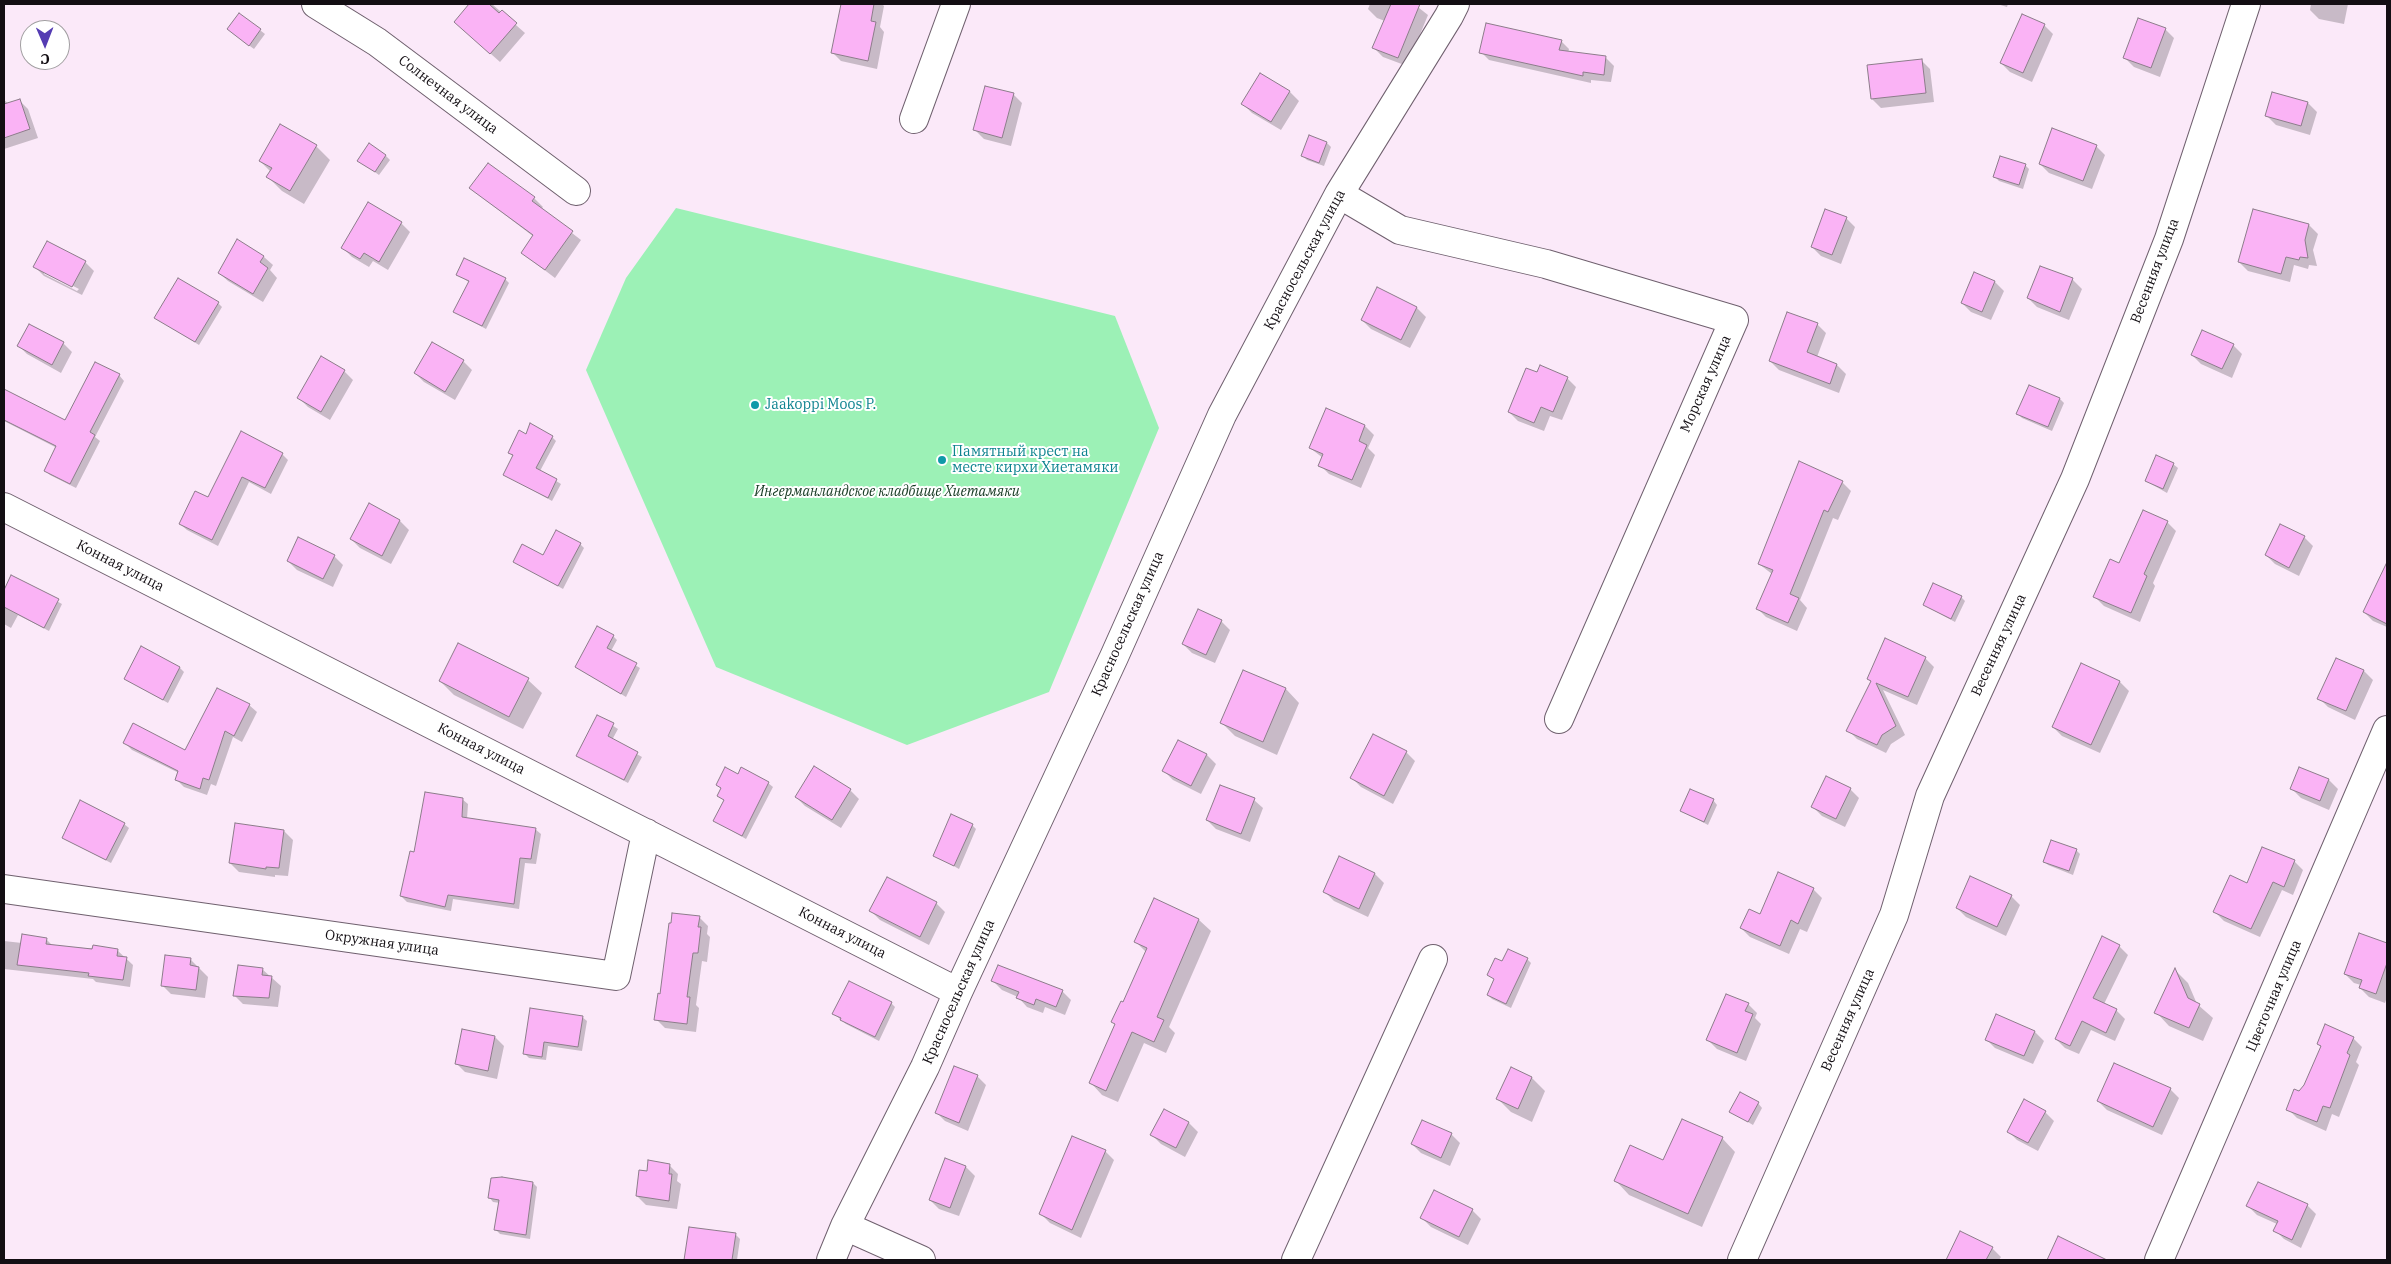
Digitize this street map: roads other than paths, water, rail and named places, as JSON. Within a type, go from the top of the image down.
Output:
[{"type":"street","name":"Солнечная улица","points":[[316,4],[377,42],[576,191]]},
{"type":"street","points":[[914,119],[956,4]]},
{"type":"street","name":"Красносельская улица","points":[[831,1260],[845,1226],[925,1067],[1114,657],[1222,415],[1339,194],[1455,4]]},
{"type":"street","name":"Весенняя улица","points":[[1742,1260],[1894,915],[1930,796],[2075,479],[2169,239],[2243,13]]},
{"type":"street","name":"Морская улица","points":[[1339,194],[1400,230],[1546,264],[1734,320],[1558,719]]},
{"type":"street","name":"Конная улица","points":[[4,508],[958,992]]},
{"type":"street","name":"Цветочная улица","points":[[2159,1260],[2387,730]]},
{"type":"street","name":"Окружная улица","points":[[4,889],[616,976],[646,834]]},
{"type":"street","points":[[1296,1260],[1433,959]]},
{"type":"street","points":[[845,1226],[921,1260]]},
{"type":"place","name":"Jaakoppi Moos P.","points":[[755,405]]},
{"type":"place","name":"Памятный крест на месте кирхи Хиетамяки","points":[[942,460]]},
{"type":"park label","name":"Ингерманландское кладбище Хиетамяки","points":[[887,492]]}]
